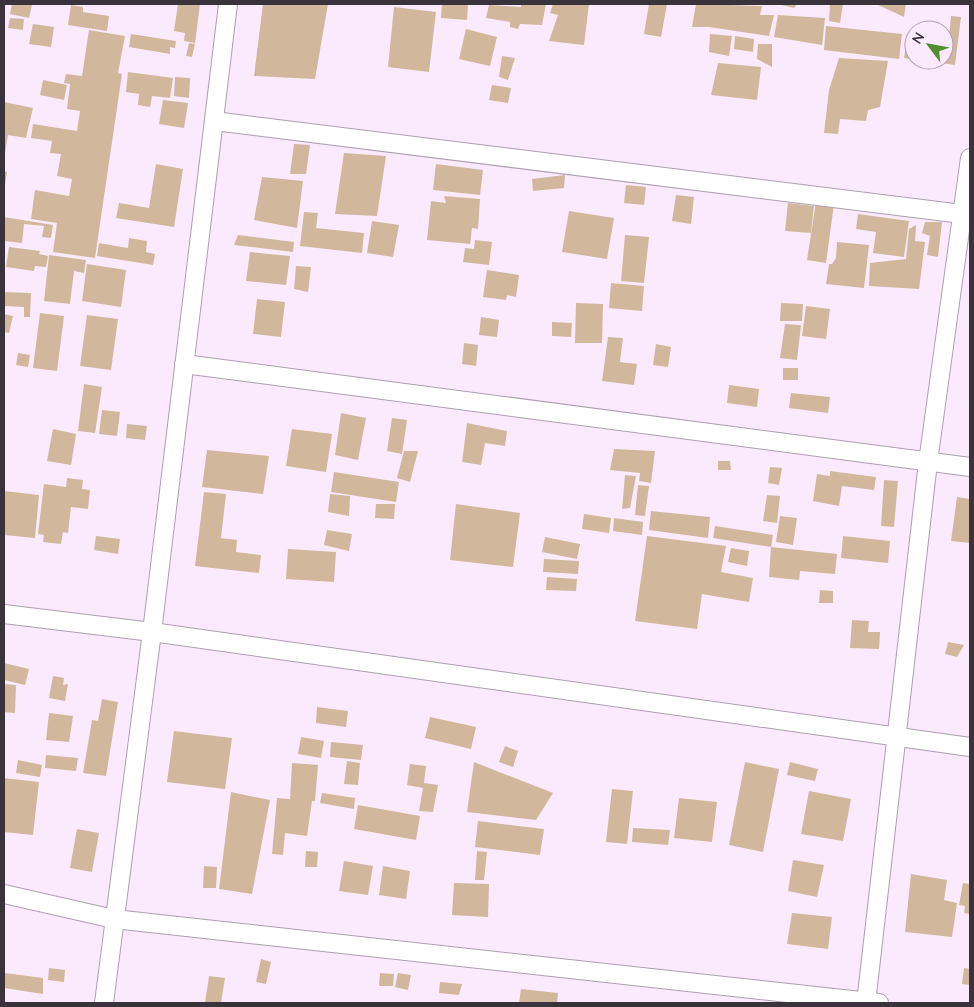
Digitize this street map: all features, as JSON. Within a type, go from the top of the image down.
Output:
[{"type":"street","points":[[104,1003],[152,632],[228,4]]},
{"type":"street","points":[[214,121],[966,215]]},
{"type":"street","points":[[4,894],[114,919],[870,1003],[897,737],[928,462],[966,215],[970,158]]},
{"type":"street","points":[[184,364],[970,467]]},
{"type":"street","points":[[4,614],[152,632],[970,747]]},
{"type":"building","points":[[12,4],[32,5],[29,18],[10,14]]},
{"type":"building","points":[[178,4],[200,4],[195,43],[184,41],[185,33],[174,31]]},
{"type":"building","points":[[263,4],[328,4],[315,79],[254,76]]},
{"type":"building","points":[[442,4],[468,4],[467,20],[441,18]]},
{"type":"building","points":[[521,4],[546,4],[542,25],[520,24],[518,29],[510,27],[510,22],[486,18],[489,5],[521,7]]},
{"type":"building","points":[[553,4],[589,4],[584,45],[549,41],[558,15],[550,13]]},
{"type":"building","points":[[649,4],[667,4],[661,37],[644,34]]},
{"type":"building","points":[[696,4],[762,6],[760,15],[774,15],[769,36],[709,27],[692,27]]},
{"type":"building","points":[[777,4],[797,4],[794,8]]},
{"type":"building","points":[[830,4],[843,4],[840,23],[829,21]]},
{"type":"building","points":[[876,4],[906,4],[904,17]]},
{"type":"building","points":[[71,5],[83,7],[83,12],[109,16],[107,31],[68,25]]},
{"type":"building","points":[[394,7],[436,12],[429,72],[388,67]]},
{"type":"building","points":[[778,15],[825,18],[822,45],[774,37]]},
{"type":"building","points":[[951,16],[961,17],[955,65],[954,20],[951,20]]},
{"type":"building","points":[[10,18],[24,19],[23,30],[8,28]]},
{"type":"building","points":[[33,24],[54,27],[51,47],[29,44]]},
{"type":"building","points":[[826,26],[902,34],[899,59],[824,50]]},
{"type":"building","points":[[466,29],[497,37],[490,66],[459,59]]},
{"type":"building","points":[[89,30],[125,36],[118,73],[122,74],[95,258],[53,252],[57,223],[31,219],[35,190],[69,196],[72,179],[57,176],[61,154],[50,153],[52,141],[31,138],[33,124],[77,131],[80,111],[67,109],[70,84],[64,83],[66,74],[82,76]]},
{"type":"building","points":[[131,34],[176,41],[175,48],[170,47],[170,54],[129,47]]},
{"type":"building","points":[[710,34],[732,36],[729,56],[709,52]]},
{"type":"building","points":[[735,36],[754,39],[753,52],[734,49]]},
{"type":"building","points":[[189,43],[195,44],[192,57],[186,56]]},
{"type":"building","points":[[758,44],[772,44],[772,67],[757,59]]},
{"type":"building","points":[[502,56],[515,58],[508,80],[499,77]]},
{"type":"building","points":[[839,58],[888,61],[880,107],[868,110],[866,121],[840,119],[838,134],[824,133],[829,90]]},
{"type":"building","points":[[718,63],[761,67],[757,100],[711,95]]},
{"type":"building","points":[[128,72],[173,78],[170,98],[152,96],[150,107],[138,105],[139,94],[126,92]]},
{"type":"building","points":[[175,77],[190,78],[189,98],[174,96]]},
{"type":"building","points":[[43,80],[67,85],[64,100],[40,95]]},
{"type":"building","points":[[492,85],[511,88],[508,103],[489,100]]},
{"type":"building","points":[[163,100],[188,103],[184,128],[159,124]]},
{"type":"building","points":[[4,102],[33,108],[26,138],[8,135],[5,153]]},
{"type":"building","points":[[294,144],[310,145],[306,174],[290,174]]},
{"type":"building","points":[[344,153],[386,156],[377,216],[335,214]]},
{"type":"building","points":[[156,164],[183,169],[174,227],[116,218],[119,203],[149,208]]},
{"type":"building","points":[[436,164],[483,170],[480,195],[433,190]]},
{"type":"building","points":[[4,171],[7,172],[5,185],[4,185]]},
{"type":"building","points":[[565,175],[564,188],[533,191],[532,179]]},
{"type":"building","points":[[262,177],[303,181],[297,228],[254,220]]},
{"type":"building","points":[[626,185],[646,187],[644,205],[624,203]]},
{"type":"building","points":[[676,195],[694,197],[691,224],[672,221]]},
{"type":"building","points":[[444,196],[480,199],[478,229],[472,228],[470,244],[427,240],[431,201],[446,203]]},
{"type":"building","points":[[816,202],[834,204],[826,263],[807,260]]},
{"type":"building","points":[[788,203],[814,206],[811,233],[785,231]]},
{"type":"building","points":[[569,211],[614,218],[607,259],[562,252]]},
{"type":"building","points":[[304,212],[318,213],[316,228],[364,233],[362,253],[300,246]]},
{"type":"building","points":[[858,214],[909,221],[904,257],[873,253],[876,232],[856,229]]},
{"type":"building","points":[[4,217],[53,225],[51,238],[42,237],[44,226],[24,224],[22,243],[4,241]]},
{"type":"building","points":[[372,221],[399,225],[393,257],[367,253]]},
{"type":"building","points":[[925,222],[942,222],[938,257],[927,255],[930,236],[922,233]]},
{"type":"building","points":[[916,225],[915,241],[925,242],[919,289],[869,286],[870,263],[906,259],[909,229]]},
{"type":"building","points":[[238,235],[294,242],[293,252],[234,245]]},
{"type":"building","points":[[625,235],[649,237],[644,283],[621,281]]},
{"type":"building","points":[[129,238],[147,241],[146,252],[155,254],[153,265],[97,256],[99,243],[128,248]]},
{"type":"building","points":[[475,240],[492,242],[489,265],[463,262],[465,248],[474,249]]},
{"type":"building","points":[[837,242],[869,245],[864,288],[826,284],[829,264],[832,264],[836,258]]},
{"type":"building","points":[[9,247],[40,251],[39,254],[48,256],[46,267],[35,266],[34,271],[6,267]]},
{"type":"building","points":[[250,252],[290,256],[286,285],[246,281]]},
{"type":"building","points":[[49,255],[86,260],[84,273],[74,271],[70,304],[44,301]]},
{"type":"building","points":[[87,264],[126,270],[121,307],[82,301]]},
{"type":"building","points":[[296,266],[311,267],[308,292],[294,289]]},
{"type":"building","points":[[487,270],[519,275],[516,297],[507,295],[506,300],[483,297]]},
{"type":"building","points":[[611,283],[644,286],[642,311],[609,308]]},
{"type":"building","points":[[4,292],[31,293],[30,317],[24,317],[24,307],[4,306]]},
{"type":"building","points":[[257,299],[285,302],[281,337],[253,334]]},
{"type":"building","points":[[576,303],[603,304],[602,343],[575,343]]},
{"type":"building","points":[[781,303],[803,304],[802,321],[780,321]]},
{"type":"building","points":[[806,306],[830,309],[826,339],[802,336]]},
{"type":"building","points":[[40,313],[64,316],[57,371],[33,368]]},
{"type":"building","points":[[4,314],[13,316],[9,333],[4,332]]},
{"type":"building","points":[[87,315],[118,319],[111,370],[80,366]]},
{"type":"building","points":[[481,317],[499,320],[497,337],[479,335]]},
{"type":"building","points":[[552,322],[572,323],[571,337],[552,336]]},
{"type":"building","points":[[785,324],[801,325],[797,360],[780,358]]},
{"type":"building","points":[[608,337],[623,338],[620,362],[637,364],[634,385],[602,381]]},
{"type":"building","points":[[464,343],[478,345],[476,366],[462,364]]},
{"type":"building","points":[[656,344],[671,347],[668,367],[653,365]]},
{"type":"building","points":[[18,353],[30,355],[28,367],[16,365]]},
{"type":"building","points":[[783,368],[798,368],[798,380],[783,380]]},
{"type":"building","points":[[84,384],[102,387],[95,433],[78,431]]},
{"type":"building","points":[[729,385],[759,389],[757,407],[727,403]]},
{"type":"building","points":[[791,393],[830,397],[828,413],[789,408]]},
{"type":"building","points":[[102,410],[120,412],[117,436],[99,434]]},
{"type":"building","points":[[341,413],[366,418],[358,460],[335,455]]},
{"type":"building","points":[[392,418],[407,420],[402,454],[387,451]]},
{"type":"building","points":[[467,423],[507,431],[505,446],[485,443],[481,465],[462,462]]},
{"type":"building","points":[[127,424],[147,426],[145,440],[126,438]]},
{"type":"building","points":[[53,429],[76,434],[71,465],[47,461]]},
{"type":"building","points":[[292,429],[332,434],[326,472],[286,466]]},
{"type":"building","points":[[614,449],[655,451],[651,483],[639,481],[640,473],[610,470]]},
{"type":"building","points":[[207,450],[269,456],[263,494],[202,487]]},
{"type":"building","points":[[404,451],[418,451],[410,482],[397,478]]},
{"type":"building","points":[[718,461],[730,461],[731,470],[718,470]]},
{"type":"building","points":[[770,467],[782,468],[779,485],[768,483]]},
{"type":"building","points":[[830,471],[876,477],[874,490],[842,486],[839,506],[813,501],[817,474],[830,476]]},
{"type":"building","points":[[334,472],[399,482],[396,502],[331,492]]},
{"type":"building","points":[[625,475],[636,476],[630,508],[622,509]]},
{"type":"building","points":[[67,478],[83,480],[82,489],[90,490],[88,509],[71,507],[68,533],[63,532],[61,544],[43,542],[44,535],[38,534],[44,484],[66,487]]},
{"type":"building","points":[[884,480],[898,481],[894,527],[881,526]]},
{"type":"building","points":[[638,485],[649,486],[645,516],[635,515]]},
{"type":"building","points":[[4,491],[39,495],[35,538],[4,535]]},
{"type":"building","points":[[204,492],[226,494],[221,538],[237,540],[236,552],[261,555],[259,573],[195,566]]},
{"type":"building","points":[[330,494],[350,496],[349,516],[328,512]]},
{"type":"building","points":[[767,495],[780,496],[777,523],[763,521]]},
{"type":"building","points":[[957,497],[970,499],[970,543],[951,541]]},
{"type":"building","points":[[376,504],[395,504],[394,519],[375,518]]},
{"type":"building","points":[[456,504],[520,513],[513,567],[450,560]]},
{"type":"building","points":[[651,511],[710,517],[708,538],[649,530]]},
{"type":"building","points":[[584,514],[611,518],[609,533],[582,529]]},
{"type":"building","points":[[780,516],[797,518],[793,545],[776,542]]},
{"type":"building","points":[[614,518],[643,522],[642,535],[613,531]]},
{"type":"building","points":[[715,526],[773,535],[771,547],[713,538]]},
{"type":"building","points":[[327,530],[352,534],[349,551],[324,545]]},
{"type":"building","points":[[96,536],[120,539],[118,554],[94,550]]},
{"type":"building","points":[[647,536],[726,546],[721,572],[753,578],[749,602],[702,594],[697,629],[635,621]]},
{"type":"building","points":[[843,536],[890,541],[888,563],[841,558]]},
{"type":"building","points":[[545,537],[580,544],[577,559],[542,552]]},
{"type":"building","points":[[771,547],[837,554],[835,574],[800,571],[799,580],[769,577]]},
{"type":"building","points":[[731,548],[749,551],[747,566],[728,562]]},
{"type":"building","points":[[288,549],[336,552],[334,582],[286,579]]},
{"type":"building","points":[[544,559],[579,561],[578,574],[543,572]]},
{"type":"building","points":[[547,577],[577,579],[576,591],[546,590]]},
{"type":"building","points":[[820,590],[833,591],[833,603],[819,603]]},
{"type":"building","points":[[852,620],[869,621],[868,632],[880,632],[879,649],[850,648]]},
{"type":"building","points":[[948,642],[964,645],[957,657],[945,654]]},
{"type":"building","points":[[4,663],[29,669],[25,685],[4,680]]},
{"type":"building","points":[[53,676],[64,678],[63,685],[68,684],[65,701],[49,698]]},
{"type":"building","points":[[4,684],[16,685],[15,713],[4,712]]},
{"type":"building","points":[[102,699],[118,702],[106,776],[83,773],[92,720],[98,721]]},
{"type":"building","points":[[317,707],[348,711],[346,727],[316,723]]},
{"type":"building","points":[[49,713],[73,716],[69,742],[46,740]]},
{"type":"building","points":[[430,717],[476,727],[471,749],[425,738]]},
{"type":"building","points":[[174,731],[232,738],[225,789],[167,782]]},
{"type":"building","points":[[301,737],[324,741],[321,758],[298,754]]},
{"type":"building","points":[[331,742],[363,745],[361,760],[330,757]]},
{"type":"building","points":[[505,746],[518,751],[513,767],[499,762]]},
{"type":"building","points":[[46,755],[78,758],[76,771],[45,768]]},
{"type":"building","points":[[18,760],[42,765],[40,777],[16,773]]},
{"type":"building","points":[[347,761],[360,763],[358,785],[344,784]]},
{"type":"building","points":[[474,762],[553,793],[536,820],[467,812]]},
{"type":"building","points":[[745,762],[779,769],[763,852],[729,845]]},
{"type":"building","points":[[790,762],[818,769],[815,781],[787,775]]},
{"type":"building","points":[[292,763],[318,765],[315,801],[312,801],[307,836],[285,833],[283,855],[272,854],[277,798],[290,799]]},
{"type":"building","points":[[410,764],[426,766],[424,783],[438,785],[433,812],[419,811],[423,788],[407,785]]},
{"type":"building","points":[[4,778],[39,782],[33,835],[4,832]]},
{"type":"building","points":[[612,789],[633,791],[627,844],[606,842]]},
{"type":"building","points":[[809,791],[851,799],[843,841],[801,834]]},
{"type":"building","points":[[231,792],[270,800],[252,894],[219,889]]},
{"type":"building","points":[[322,793],[355,798],[354,809],[320,803]]},
{"type":"building","points":[[679,798],[717,802],[712,842],[674,838]]},
{"type":"building","points":[[358,805],[420,816],[416,840],[354,829]]},
{"type":"building","points":[[478,821],[544,829],[540,855],[475,847]]},
{"type":"building","points":[[633,828],[670,830],[668,845],[632,842]]},
{"type":"building","points":[[77,829],[99,833],[92,872],[70,868]]},
{"type":"building","points":[[306,851],[318,852],[317,867],[305,867]]},
{"type":"building","points":[[477,851],[487,852],[484,880],[475,880]]},
{"type":"building","points":[[793,860],[824,865],[817,897],[788,891]]},
{"type":"building","points":[[344,861],[373,866],[368,895],[339,891]]},
{"type":"building","points":[[204,866],[217,867],[216,888],[203,888]]},
{"type":"building","points":[[383,866],[410,871],[406,899],[379,895]]},
{"type":"building","points":[[911,874],[947,880],[944,900],[957,903],[952,937],[905,932]]},
{"type":"building","points":[[454,883],[489,884],[488,917],[452,915]]},
{"type":"building","points":[[963,883],[970,884],[970,914],[964,913],[965,906],[959,905]]},
{"type":"building","points":[[792,913],[832,917],[828,949],[787,944]]},
{"type":"building","points":[[261,959],[271,962],[266,984],[256,982]]},
{"type":"building","points":[[49,968],[65,970],[64,982],[48,980]]},
{"type":"building","points":[[964,968],[970,969],[970,985],[962,984]]},
{"type":"building","points":[[5,973],[43,978],[43,994],[4,988]]},
{"type":"building","points":[[380,973],[394,974],[393,986],[379,986]]},
{"type":"building","points":[[398,973],[411,975],[408,990],[395,987]]},
{"type":"building","points":[[209,976],[225,978],[221,1003],[205,1003]]},
{"type":"building","points":[[440,982],[462,984],[459,995],[439,993]]},
{"type":"building","points":[[521,989],[558,993],[557,1003],[519,1003]]}]
